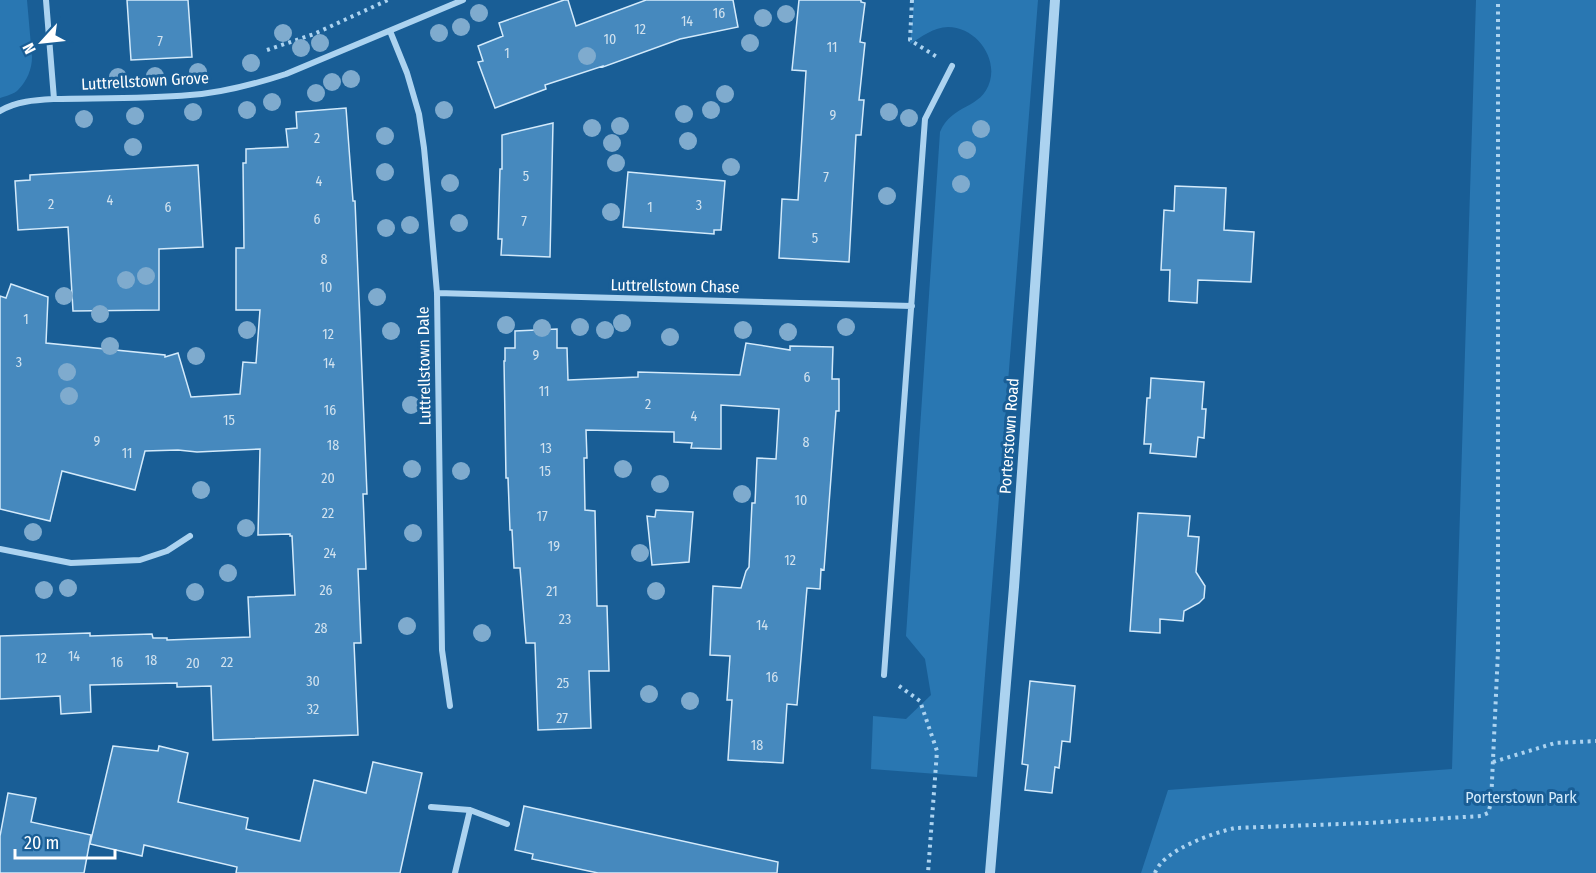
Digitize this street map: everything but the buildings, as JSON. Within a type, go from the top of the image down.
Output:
[{"type":"street","points":[[46,0],[54,99]]},
{"type":"street","name":"Luttrellstown Grove","points":[[0,111],[8,106],[36,100],[191,95],[256,84],[286,74],[463,0]]},
{"type":"street","name":"Porterstown Road","points":[[990,873],[1014,586],[1055,0]]},
{"type":"street","name":"Luttrellstown Dale","points":[[390,31],[407,73],[419,114],[424,148],[436,293],[442,650],[450,706]]},
{"type":"street","points":[[884,675],[925,119],[952,66]]},
{"type":"street","name":"Luttrellstown Chase","points":[[436,293],[912,306]]},
{"type":"street","points":[[0,549],[71,563],[140,560],[167,551],[190,536]]},
{"type":"street","points":[[431,807],[470,810],[507,824]]},
{"type":"street","points":[[455,873],[470,810]]},
{"type":"path","points":[[267,50],[314,34],[388,0]]},
{"type":"path","points":[[912,0],[910,40],[952,66]]},
{"type":"path","points":[[1155,873],[1161,862],[1176,850],[1235,828],[1367,823],[1481,816],[1488,813],[1491,803],[1498,651],[1498,0]]},
{"type":"path","points":[[884,675],[920,701],[937,751],[928,873]]},
{"type":"path","points":[[1492,762],[1555,743],[1596,741]]},
{"type":"green space","points":[[0,0],[27,0],[32,57],[28,75],[18,90],[0,98]]},
{"type":"green space","points":[[914,0],[1038,0],[977,777],[871,769],[873,716],[906,719],[931,695],[925,659],[906,636],[940,132],[952,116],[981,97],[990,81],[991,72],[987,53],[982,45],[975,37],[958,28],[938,29],[910,44]]},
{"type":"green space","name":"Porterstown Park","points":[[1476,0],[1596,0],[1596,873],[1141,873],[1168,790],[1452,769]]}]
